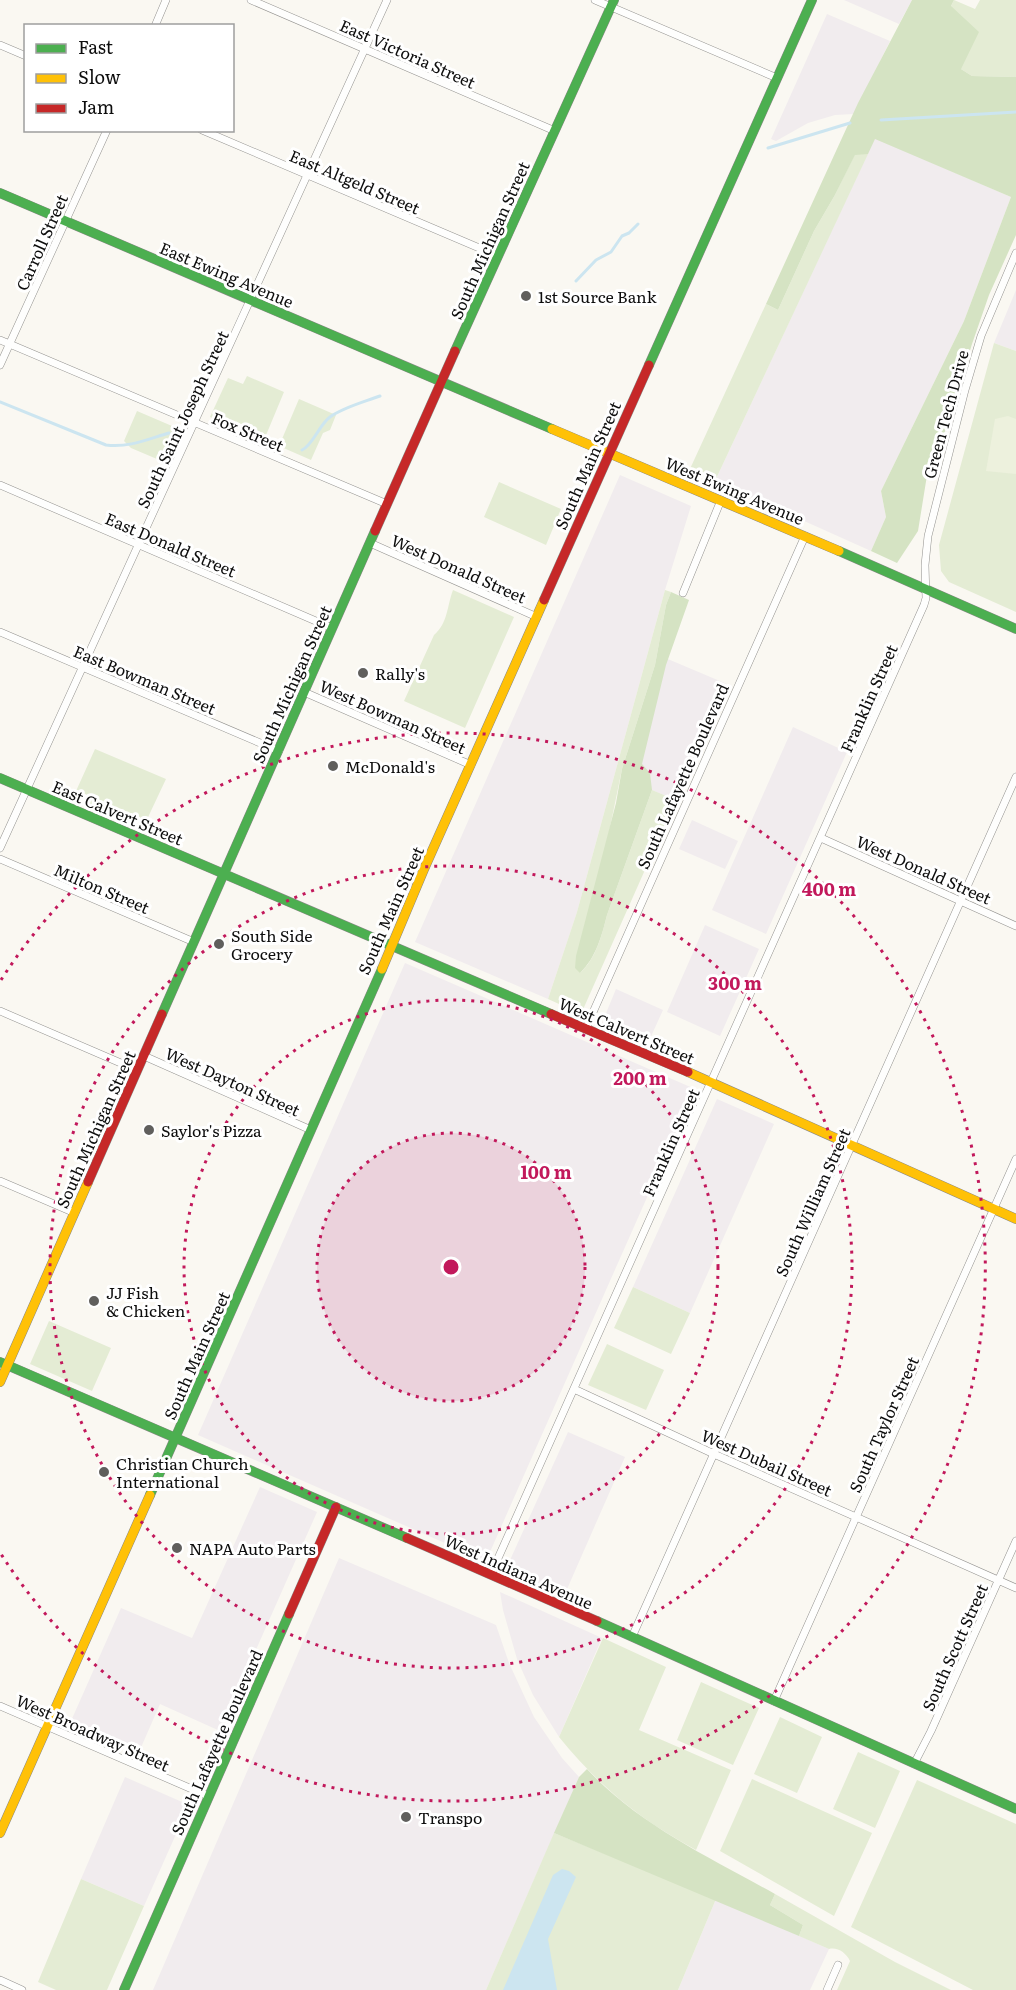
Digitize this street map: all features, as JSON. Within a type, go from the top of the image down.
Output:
[{"type":"street","points":[[156,24],[166,0]]},
{"type":"street","name":"East Victoria Street","points":[[251,0],[555,131]]},
{"type":"street","name":"South Saint Joseph Street","points":[[0,848],[387,0]]},
{"type":"street","points":[[596,0],[612,3],[777,78]]},
{"type":"street","name":"South Main Street","points":[[0,1833],[390,946],[812,0]]},
{"type":"street","name":"South Michigan Street","points":[[0,1382],[4,1364],[75,1213],[441,382],[612,3]]},
{"type":"street","points":[[0,45],[24,55]]},
{"type":"street","name":"Carroll Street","points":[[0,365],[106,132]]},
{"type":"street","name":"East Altgeld Street","points":[[207,132],[498,256]]},
{"type":"street","name":"East Ewing Avenue","points":[[0,194],[441,382]]},
{"type":"street","name":"Green Tech Drive","points":[[925,588],[926,553],[930,527],[967,381],[988,316],[1016,253]]},
{"type":"street","name":"Fox Street","points":[[0,340],[387,504]]},
{"type":"street","name":"West Ewing Avenue","points":[[441,382],[806,536],[1016,629]]},
{"type":"street","name":"East Donald Street","points":[[0,486],[332,628]]},
{"type":"street","points":[[683,593],[721,500]]},
{"type":"street","name":"South Lafayette Boulevard","points":[[586,1028],[806,536]]},
{"type":"street","name":"West Donald Street","points":[[370,543],[537,617]]},
{"type":"street","name":"Franklin Street","points":[[491,1574],[920,614],[926,598],[925,588]]},
{"type":"street","name":"East Bowman Street","points":[[0,632],[279,751]]},
{"type":"street","name":"West Bowman Street","points":[[304,692],[471,765]]},
{"type":"street","name":"South William Street","points":[[632,1637],[1016,777]]},
{"type":"street","name":"East Calvert Street","points":[[0,778],[224,874]]},
{"type":"street","name":"West Donald Street","points":[[821,838],[1016,926]]},
{"type":"street","name":"Milton Street","points":[[0,859],[194,942]]},
{"type":"street","name":"West Calvert Street","points":[[224,874],[586,1028],[1016,1219]]},
{"type":"street","points":[[0,1011],[138,1070]]},
{"type":"street","name":"West Dayton Street","points":[[144,1056],[311,1130]]},
{"type":"street","name":"South Taylor Street","points":[[774,1701],[1016,1159]]},
{"type":"street","points":[[0,1181],[75,1213]]},
{"type":"street","name":"West Indiana Avenue","points":[[4,1364],[491,1574],[1016,1809]]},
{"type":"street","name":"West Dubail Street","points":[[574,1389],[1016,1588]]},
{"type":"street","name":"South Lafayette Boulevard","points":[[124,1990],[336,1507]]},
{"type":"street","name":"South Scott Street","points":[[914,1764],[1016,1541]]},
{"type":"street","name":"West Broadway Street","points":[[0,1706],[208,1796]]},
{"type":"street","points":[[827,1990],[838,1965]]},
{"type":"street","points":[[0,1980],[22,1990]]},
{"type":"shaded area","points":[[844,0],[912,0],[899,24]]},
{"type":"shaded area","points":[[827,14],[890,41],[854,114],[835,115],[808,123],[776,141],[771,139]]},
{"type":"shaded area","points":[[875,138],[1011,197],[964,321],[881,491],[886,517],[871,551],[715,481]]},
{"type":"shaded area","points":[[1016,290],[1016,351],[994,343]]},
{"type":"shaded area","points":[[620,475],[691,506],[665,590],[577,912],[548,999],[415,942]]},
{"type":"shaded area","points":[[663,657],[727,684],[676,800],[627,780]]},
{"type":"shaded area","points":[[793,727],[847,752],[766,934],[712,910]]},
{"type":"shaded area","points":[[692,820],[738,841],[725,869],[679,849]]},
{"type":"shaded area","points":[[705,925],[759,949],[720,1036],[667,1012]]},
{"type":"shaded area","points":[[405,963],[695,1089],[486,1561],[198,1435]]},
{"type":"shaded area","points":[[616,989],[663,1010],[648,1043],[602,1023]]},
{"type":"shaded area","points":[[717,1099],[774,1124],[690,1313],[633,1287]]},
{"type":"shaded area","points":[[568,1432],[625,1457],[564,1596],[506,1569]]},
{"type":"shaded area","points":[[260,1487],[317,1512],[220,1731],[160,1704],[139,1752],[71,1721],[121,1608],[192,1638]]},
{"type":"shaded area","points":[[339,1558],[496,1625],[509,1663],[534,1717],[562,1758],[579,1777],[486,1990],[153,1990]]},
{"type":"shaded area","points":[[500,1592],[602,1638],[559,1737],[533,1695],[517,1659]]},
{"type":"shaded area","points":[[125,1777],[189,1805],[144,1906],[81,1879]]},
{"type":"shaded area","points":[[716,1899],[829,1949],[810,1990],[678,1990]]},
{"type":"green space","points":[[912,0],[954,0],[951,6],[979,32],[961,69],[972,76],[1016,77],[1016,235],[989,295],[941,444],[929,463],[918,531],[897,563],[871,551],[886,517],[881,491],[964,321],[1011,197],[875,139],[868,154],[855,155],[814,231],[778,310],[766,304],[858,103]]},
{"type":"green space","points":[[954,0],[975,9],[980,0],[1016,0],[1016,77],[972,76],[961,69],[951,6]]},
{"type":"green space","points":[[855,154],[868,154],[715,481],[689,471],[766,304],[778,310],[814,231]]},
{"type":"green space","points":[[994,343],[1016,351],[1016,612],[949,582],[941,571],[939,545]]},
{"type":"green space","points":[[247,376],[284,392],[264,440],[210,417],[228,378],[243,384]]},
{"type":"green space","points":[[299,399],[336,415],[330,430],[323,433],[311,460],[279,446]]},
{"type":"green space","points":[[137,411],[179,429],[164,462],[131,448],[124,441]]},
{"type":"green space","points":[[1008,416],[1016,419],[1016,474],[986,471],[995,419]]},
{"type":"green space","points":[[499,482],[561,509],[546,545],[484,517]]},
{"type":"green space","points":[[453,590],[514,617],[465,728],[404,701],[434,635],[445,620]]},
{"type":"green space","points":[[665,590],[671,592],[666,605],[655,665],[622,769],[580,973],[598,946],[652,790],[676,800],[581,1014],[548,999],[577,912]]},
{"type":"green space","points":[[671,592],[689,600],[666,665],[642,764],[650,773],[652,790],[598,946],[580,973],[575,968],[576,956],[616,803],[622,769],[655,665],[666,605]]},
{"type":"green space","points":[[95,749],[166,779],[142,830],[72,800]]},
{"type":"green space","points":[[633,1287],[690,1313],[671,1354],[614,1328]]},
{"type":"green space","points":[[49,1321],[111,1348],[92,1391],[30,1364]]},
{"type":"green space","points":[[607,1344],[664,1370],[646,1410],[588,1385]]},
{"type":"green space","points":[[603,1638],[666,1667],[639,1730],[731,1770],[696,1850],[638,1814],[605,1787],[559,1737]]},
{"type":"green space","points":[[701,1682],[759,1708],[733,1765],[677,1740]]},
{"type":"green space","points":[[780,1717],[822,1737],[797,1793],[754,1774]]},
{"type":"green space","points":[[858,1752],[900,1771],[875,1828],[833,1809]]},
{"type":"green space","points":[[587,1769],[629,1807],[676,1839],[775,1894],[770,1905],[803,1925],[799,1936],[554,1833],[579,1777]]},
{"type":"green space","points":[[752,1779],[872,1833],[834,1916],[720,1851]]},
{"type":"green space","points":[[917,1780],[1016,1824],[1016,1990],[973,1990],[851,1927]]},
{"type":"green space","points":[[554,1833],[716,1899],[678,1990],[486,1990]]},
{"type":"green space","points":[[81,1879],[144,1906],[107,1990],[56,1990],[38,1982]]},
{"type":"green space","points":[[775,1894],[895,1962],[951,1990],[837,1990],[850,1961],[839,1950],[829,1949],[799,1936],[803,1925],[770,1905]]},
{"type":"water","points":[[562,1869],[576,1877],[548,1939],[557,1990],[503,1990],[553,1875]]},
{"type":"waterway","points":[[881,120],[1016,112]]},
{"type":"waterway","points":[[768,148],[850,123]]},
{"type":"waterway","points":[[576,281],[596,260],[611,252],[622,236],[638,224]]},
{"type":"waterway","points":[[302,450],[330,417],[380,396]]},
{"type":"waterway","points":[[0,402],[106,445],[131,444],[169,433]]},
{"type":"traffic: fast","points":[[455,351],[614,0]]},
{"type":"traffic: fast","points":[[649,365],[812,0]]},
{"type":"traffic: fast","points":[[0,193],[552,429]]},
{"type":"traffic: fast","points":[[162,1014],[375,531]]},
{"type":"traffic: fast","points":[[839,551],[1016,629]]},
{"type":"traffic: fast","points":[[0,778],[551,1014]]},
{"type":"traffic: fast","points":[[150,1495],[382,969]]},
{"type":"traffic: fast","points":[[0,1362],[407,1538]]},
{"type":"traffic: fast","points":[[124,1990],[289,1614]]},
{"type":"traffic: fast","points":[[597,1621],[1016,1809]]},
{"type":"traffic: slow","points":[[552,429],[839,551]]},
{"type":"traffic: slow","points":[[382,969],[544,600]]},
{"type":"traffic: slow","points":[[688,1072],[1016,1219]]},
{"type":"traffic: slow","points":[[0,1382],[88,1182]]},
{"type":"traffic: slow","points":[[0,1833],[150,1495]]},
{"type":"traffic: jam","points":[[375,531],[455,351]]},
{"type":"traffic: jam","points":[[544,600],[649,365]]},
{"type":"traffic: jam","points":[[88,1182],[162,1014]]},
{"type":"traffic: jam","points":[[551,1014],[688,1072]]},
{"type":"traffic: jam","points":[[289,1614],[336,1507]]},
{"type":"traffic: jam","points":[[407,1538],[597,1621]]},
{"type":"place","name":"1st Source Bank","points":[[526,296]]},
{"type":"place","name":"Rally's","points":[[363,673]]},
{"type":"place","name":"McDonald's","points":[[333,766]]},
{"type":"place","name":"South Side Grocery","points":[[219,944]]},
{"type":"place","name":"Saylor's Pizza","points":[[149,1130]]},
{"type":"place","name":"JJ Fish & Chicken","points":[[94,1301]]},
{"type":"place","name":"Christian Church International","points":[[104,1472]]},
{"type":"place","name":"NAPA Auto Parts","points":[[177,1548]]},
{"type":"place","name":"Transpo","points":[[406,1817]]}]
